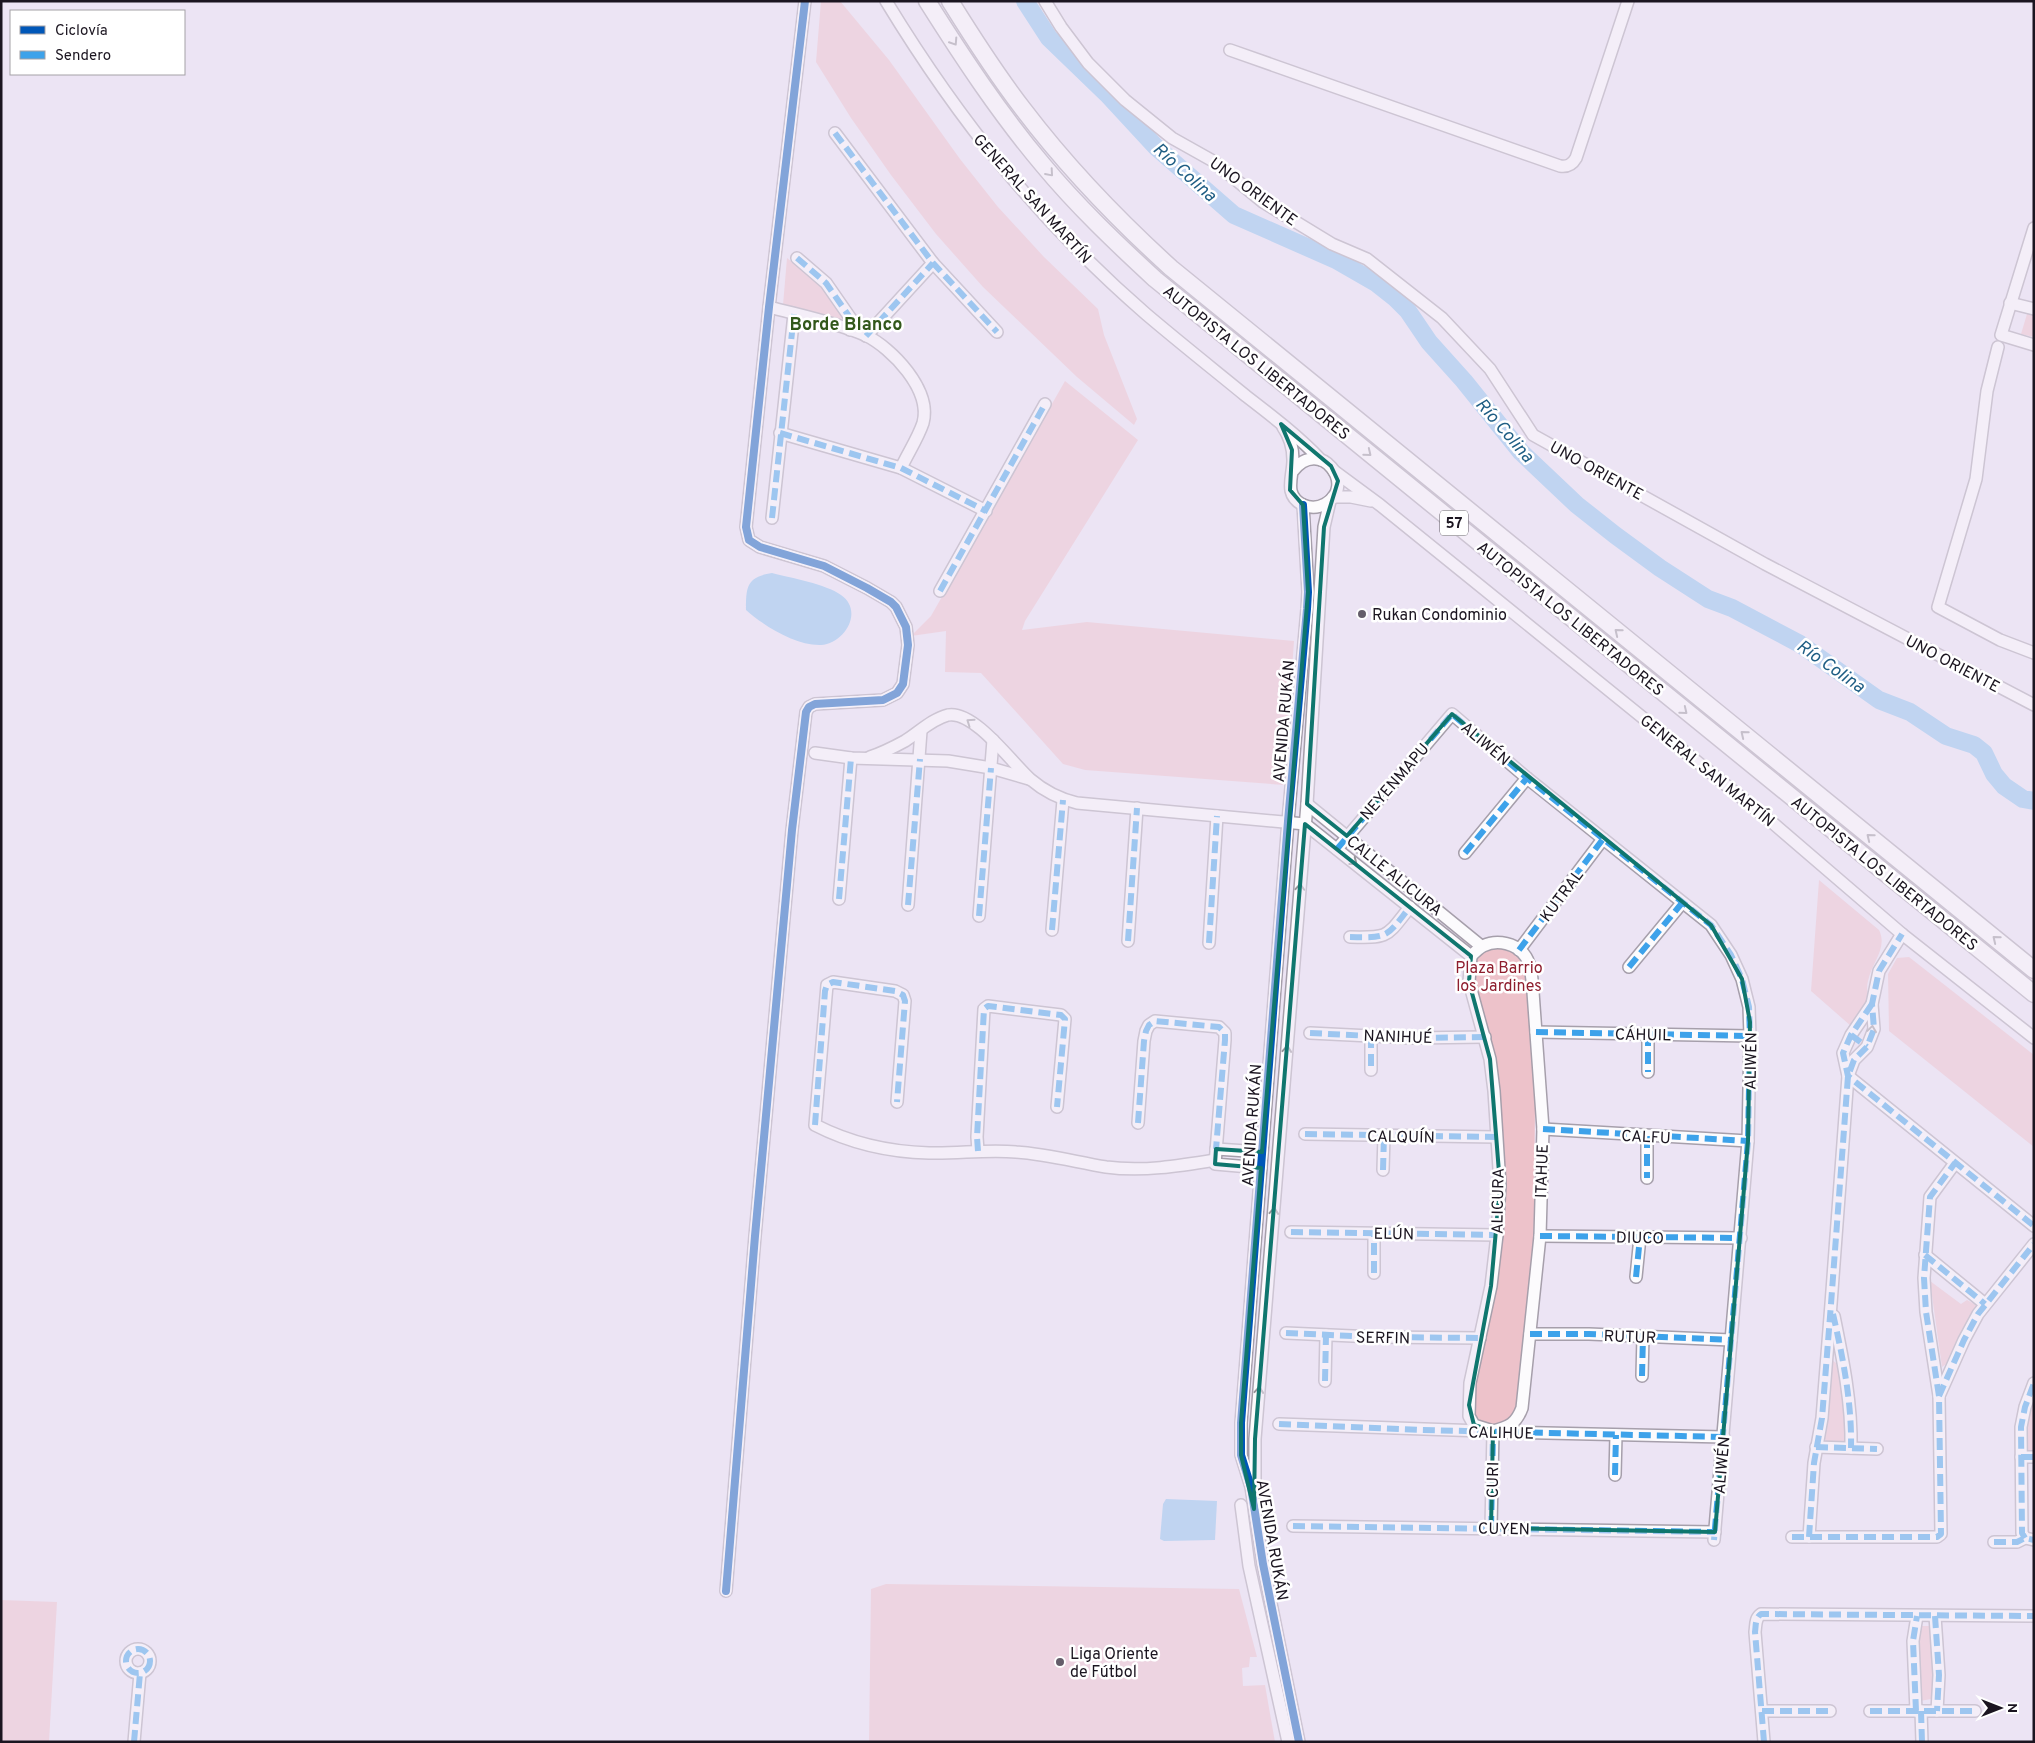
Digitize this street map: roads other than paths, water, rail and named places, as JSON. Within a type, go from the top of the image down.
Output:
[{"type":"highway","name":"AUTOPISTA LOS LIBERTADORES","points":[[927,1],[979,80],[1026,145],[1085,212],[1155,279],[2034,994]]},
{"type":"highway","name":"AUTOPISTA LOS LIBERTADORES","points":[[950,1],[1001,79],[1064,160],[1110,210],[1171,268],[2034,970]]},
{"type":"street","points":[[726,1591],[755,1236],[792,830],[806,712],[809,707],[815,704],[883,700],[893,696],[903,684],[908,645],[903,619],[891,602],[824,566],[760,546],[749,540],[746,527],[769,307],[805,1]]},
{"type":"street","name":"GENERAL SAN MARTÍN","points":[[886,1],[955,108],[1000,166],[1053,226],[1076,250],[1147,315],[1298,436],[1321,460]]},
{"type":"street","name":"UNO ORIENTE","points":[[1045,1],[1061,27],[1088,63],[1125,100],[1172,138],[1213,160],[1264,202],[1332,244],[1367,259],[1442,318],[1490,369],[1533,435],[1765,564],[2034,705]]},
{"type":"street","points":[[1230,50],[1560,166],[1566,166],[1576,158],[1628,1]]},
{"type":"street","points":[[835,133],[933,263],[997,332]]},
{"type":"street","points":[[2034,228],[2001,335],[2034,344]]},
{"type":"street","points":[[797,258],[826,283],[850,319],[850,330]]},
{"type":"street","points":[[866,336],[933,263]]},
{"type":"street","points":[[2010,303],[2034,309]]},
{"type":"street","points":[[769,307],[866,336],[887,349],[915,381],[924,401],[923,422],[901,468]]},
{"type":"street","points":[[772,518],[794,314]]},
{"type":"street","points":[[1998,347],[1986,391],[1976,479],[1938,607],[2000,640],[2034,653]]},
{"type":"street","points":[[940,591],[1045,404]]},
{"type":"street","name":"GENERAL SAN MARTÍN","points":[[1281,424],[1291,442],[1293,471]]},
{"type":"street","points":[[780,433],[901,468],[986,511]]},
{"type":"street","points":[[1308,459],[1321,460],[1331,466],[1334,471],[1338,487],[1332,499],[1314,508],[1297,501],[1290,490],[1290,477],[1293,471],[1308,459]]},
{"type":"street","name":"GENERAL SAN MARTÍN","points":[[1334,471],[1380,505],[1774,824],[1902,934],[2034,1038]]},
{"type":"street","name":"GENERAL SAN MARTÍN","points":[[1332,499],[1361,498],[1380,505]]},
{"type":"street","name":"AVENIDA RUKÁN","points":[[1254,1509],[1255,1439],[1307,804],[1324,527],[1332,499]]},
{"type":"street","name":"AVENIDA RUKÁN","points":[[1299,1742],[1242,1455],[1242,1423],[1288,821],[1308,592],[1303,505]]},
{"type":"street","points":[[1302,669],[1315,670]]},
{"type":"street","name":"ALIWÉN","points":[[1452,714],[1527,778],[1711,925],[1731,955],[1746,993],[1750,1036],[1748,1141],[1714,1536]]},
{"type":"street","name":"NEYENMAPU","points":[[1337,848],[1452,714]]},
{"type":"street","points":[[870,758],[921,731],[940,718],[958,715],[976,726],[993,740],[1031,780],[1063,800],[1077,804],[1288,821],[1305,824]]},
{"type":"street","points":[[908,905],[921,731]]},
{"type":"street","points":[[979,916],[993,740]]},
{"type":"street","points":[[815,753],[850,758],[948,761],[991,768],[1031,780]]},
{"type":"street","points":[[839,899],[850,758]]},
{"type":"street","points":[[1465,853],[1527,778]]},
{"type":"street","points":[[1052,930],[1063,800]]},
{"type":"street","name":"CALLE ALICURA","points":[[1307,804],[1481,946]]},
{"type":"street","points":[[1128,940],[1137,808]]},
{"type":"street","points":[[1209,943],[1217,816]]},
{"type":"street","name":"CALLE ALICURA","points":[[1305,824],[1471,956]]},
{"type":"street","name":"KUTRAL","points":[[1520,950],[1603,839]]},
{"type":"street","points":[[1630,967],[1682,903]]},
{"type":"street","points":[[1350,937],[1375,938],[1389,934],[1410,907]]},
{"type":"street","points":[[1809,1537],[1816,1447],[1822,1418],[1848,1076],[1854,1060],[1867,1048],[1874,1029],[1872,1004],[1878,971],[1902,934]]},
{"type":"street","points":[[1471,956],[1481,946],[1497,942],[1508,944],[1520,950]]},
{"type":"street","name":"ITAHUE","points":[[1493,1431],[1513,1426],[1522,1408],[1540,1236],[1543,1129],[1531,970],[1526,957],[1520,950]]},
{"type":"street","name":"ALICURA","points":[[1471,956],[1470,982],[1485,1037],[1494,1091],[1500,1185],[1497,1235],[1490,1286],[1470,1383],[1469,1416],[1474,1425],[1493,1431]]},
{"type":"street","points":[[897,1102],[905,1002],[903,995],[895,991],[833,982],[826,985],[815,1126],[832,1134],[897,1150],[929,1153],[978,1151],[1035,1154],[1107,1167],[1173,1167],[1215,1158],[1262,1152]]},
{"type":"street","points":[[1872,1004],[1851,1035],[1843,1053],[1848,1076],[2034,1226]]},
{"type":"street","points":[[978,1151],[977,1137],[984,1009],[988,1006],[1061,1015],[1065,1019],[1057,1107]]},
{"type":"street","points":[[1138,1123],[1144,1041],[1149,1025],[1155,1021],[1219,1028],[1225,1033],[1225,1040],[1215,1158]]},
{"type":"street","points":[[1272,1029],[1289,1030]]},
{"type":"street","name":"CÁHUIL","points":[[1536,1032],[1750,1036]]},
{"type":"street","name":"NANIHUÉ","points":[[1310,1033],[1411,1038],[1485,1037]]},
{"type":"street","points":[[1648,1034],[1648,1072]]},
{"type":"street","points":[[1851,1035],[1867,1048]]},
{"type":"street","points":[[1371,1036],[1371,1070]]},
{"type":"street","name":"CALFU","points":[[1543,1129],[1748,1141]]},
{"type":"street","name":"CALQUÍN","points":[[1305,1134],[1496,1137]]},
{"type":"street","points":[[1384,1135],[1384,1170]]},
{"type":"street","points":[[1647,1136],[1647,1178]]},
{"type":"street","points":[[1215,1158],[1261,1168]]},
{"type":"street","points":[[1792,1538],[1938,1536],[1941,1534],[1939,1396],[1926,1312],[1924,1289],[1925,1255],[1930,1197],[1955,1162]]},
{"type":"street","name":"ELÚN","points":[[1291,1232],[1497,1235]]},
{"type":"street","points":[[1374,1233],[1374,1273]]},
{"type":"street","points":[[1256,1234],[1272,1236]]},
{"type":"street","name":"DIUCO","points":[[1540,1236],[1741,1238]]},
{"type":"street","points":[[1636,1277],[1640,1237]]},
{"type":"street","points":[[1939,1396],[1964,1340],[1985,1304],[2034,1244]]},
{"type":"street","points":[[1925,1255],[1985,1304]]},
{"type":"street","points":[[1831,1304],[1847,1385],[1852,1426],[1851,1448]]},
{"type":"street","name":"SERFIN","points":[[1286,1333],[1480,1338]]},
{"type":"street","name":"RUTUR","points":[[1530,1334],[1731,1340]]},
{"type":"street","points":[[1325,1381],[1326,1335]]},
{"type":"street","points":[[1642,1376],[1643,1336]]},
{"type":"street","points":[[2029,1539],[2022,1533],[2022,1418],[2034,1383]]},
{"type":"street","name":"CALIHUE","points":[[1279,1424],[1724,1437]]},
{"type":"street","name":"CURI","points":[[1491,1528],[1493,1431]]},
{"type":"street","points":[[1615,1475],[1616,1435]]},
{"type":"street","points":[[1816,1447],[1877,1449]]},
{"type":"street","points":[[2021,1457],[2034,1457]]},
{"type":"street","points":[[1241,1506],[1249,1566],[1288,1742]]},
{"type":"street","name":"CUYEN","points":[[1293,1526],[1491,1528],[1714,1536]]},
{"type":"street","points":[[1994,1542],[2017,1542],[2029,1539]]},
{"type":"street","points":[[1764,1742],[1756,1632],[1757,1616],[1761,1614],[2034,1616]]},
{"type":"street","points":[[1917,1616],[1913,1642],[1922,1742]]},
{"type":"street","points":[[1935,1616],[1939,1675],[1937,1711]]},
{"type":"street","points":[[134,1742],[140,1673]]},
{"type":"street","points":[[1762,1711],[1830,1711]]},
{"type":"street","points":[[1870,1711],[1975,1711]]},
{"type":"water","points":[[772,573],[818,585],[841,595],[848,602],[851,609],[849,625],[844,633],[830,643],[821,645],[811,644],[791,639],[753,616],[746,610],[750,584],[757,577]]},
{"type":"water","points":[[1166,1499],[1217,1501],[1215,1540],[1164,1541],[1160,1539],[1163,1504]]},
{"type":"waterway","name":"Río Colina","points":[[1025,1],[1049,38],[1107,94],[1156,147],[1234,215],[1336,260],[1376,283],[1395,298],[1408,311],[1429,342],[1464,381],[1521,452],[1577,505],[1660,568],[1708,599],[1732,608],[1800,644],[1879,700],[1910,712],[1946,736],[1974,745],[1984,753],[1994,774],[2004,786],[2023,799],[2034,801]]},
{"type":"place","name":"Rukan Condominio","points":[[1362,614]]},
{"type":"place","name":"Liga Oriente de Fútbol","points":[[1060,1662]]},
{"type":"district","name":"Borde Blanco","points":[[846,324]]},
{"type":"park label","name":"Plaza Barrio los Jardines","points":[[1499,976]]}]
